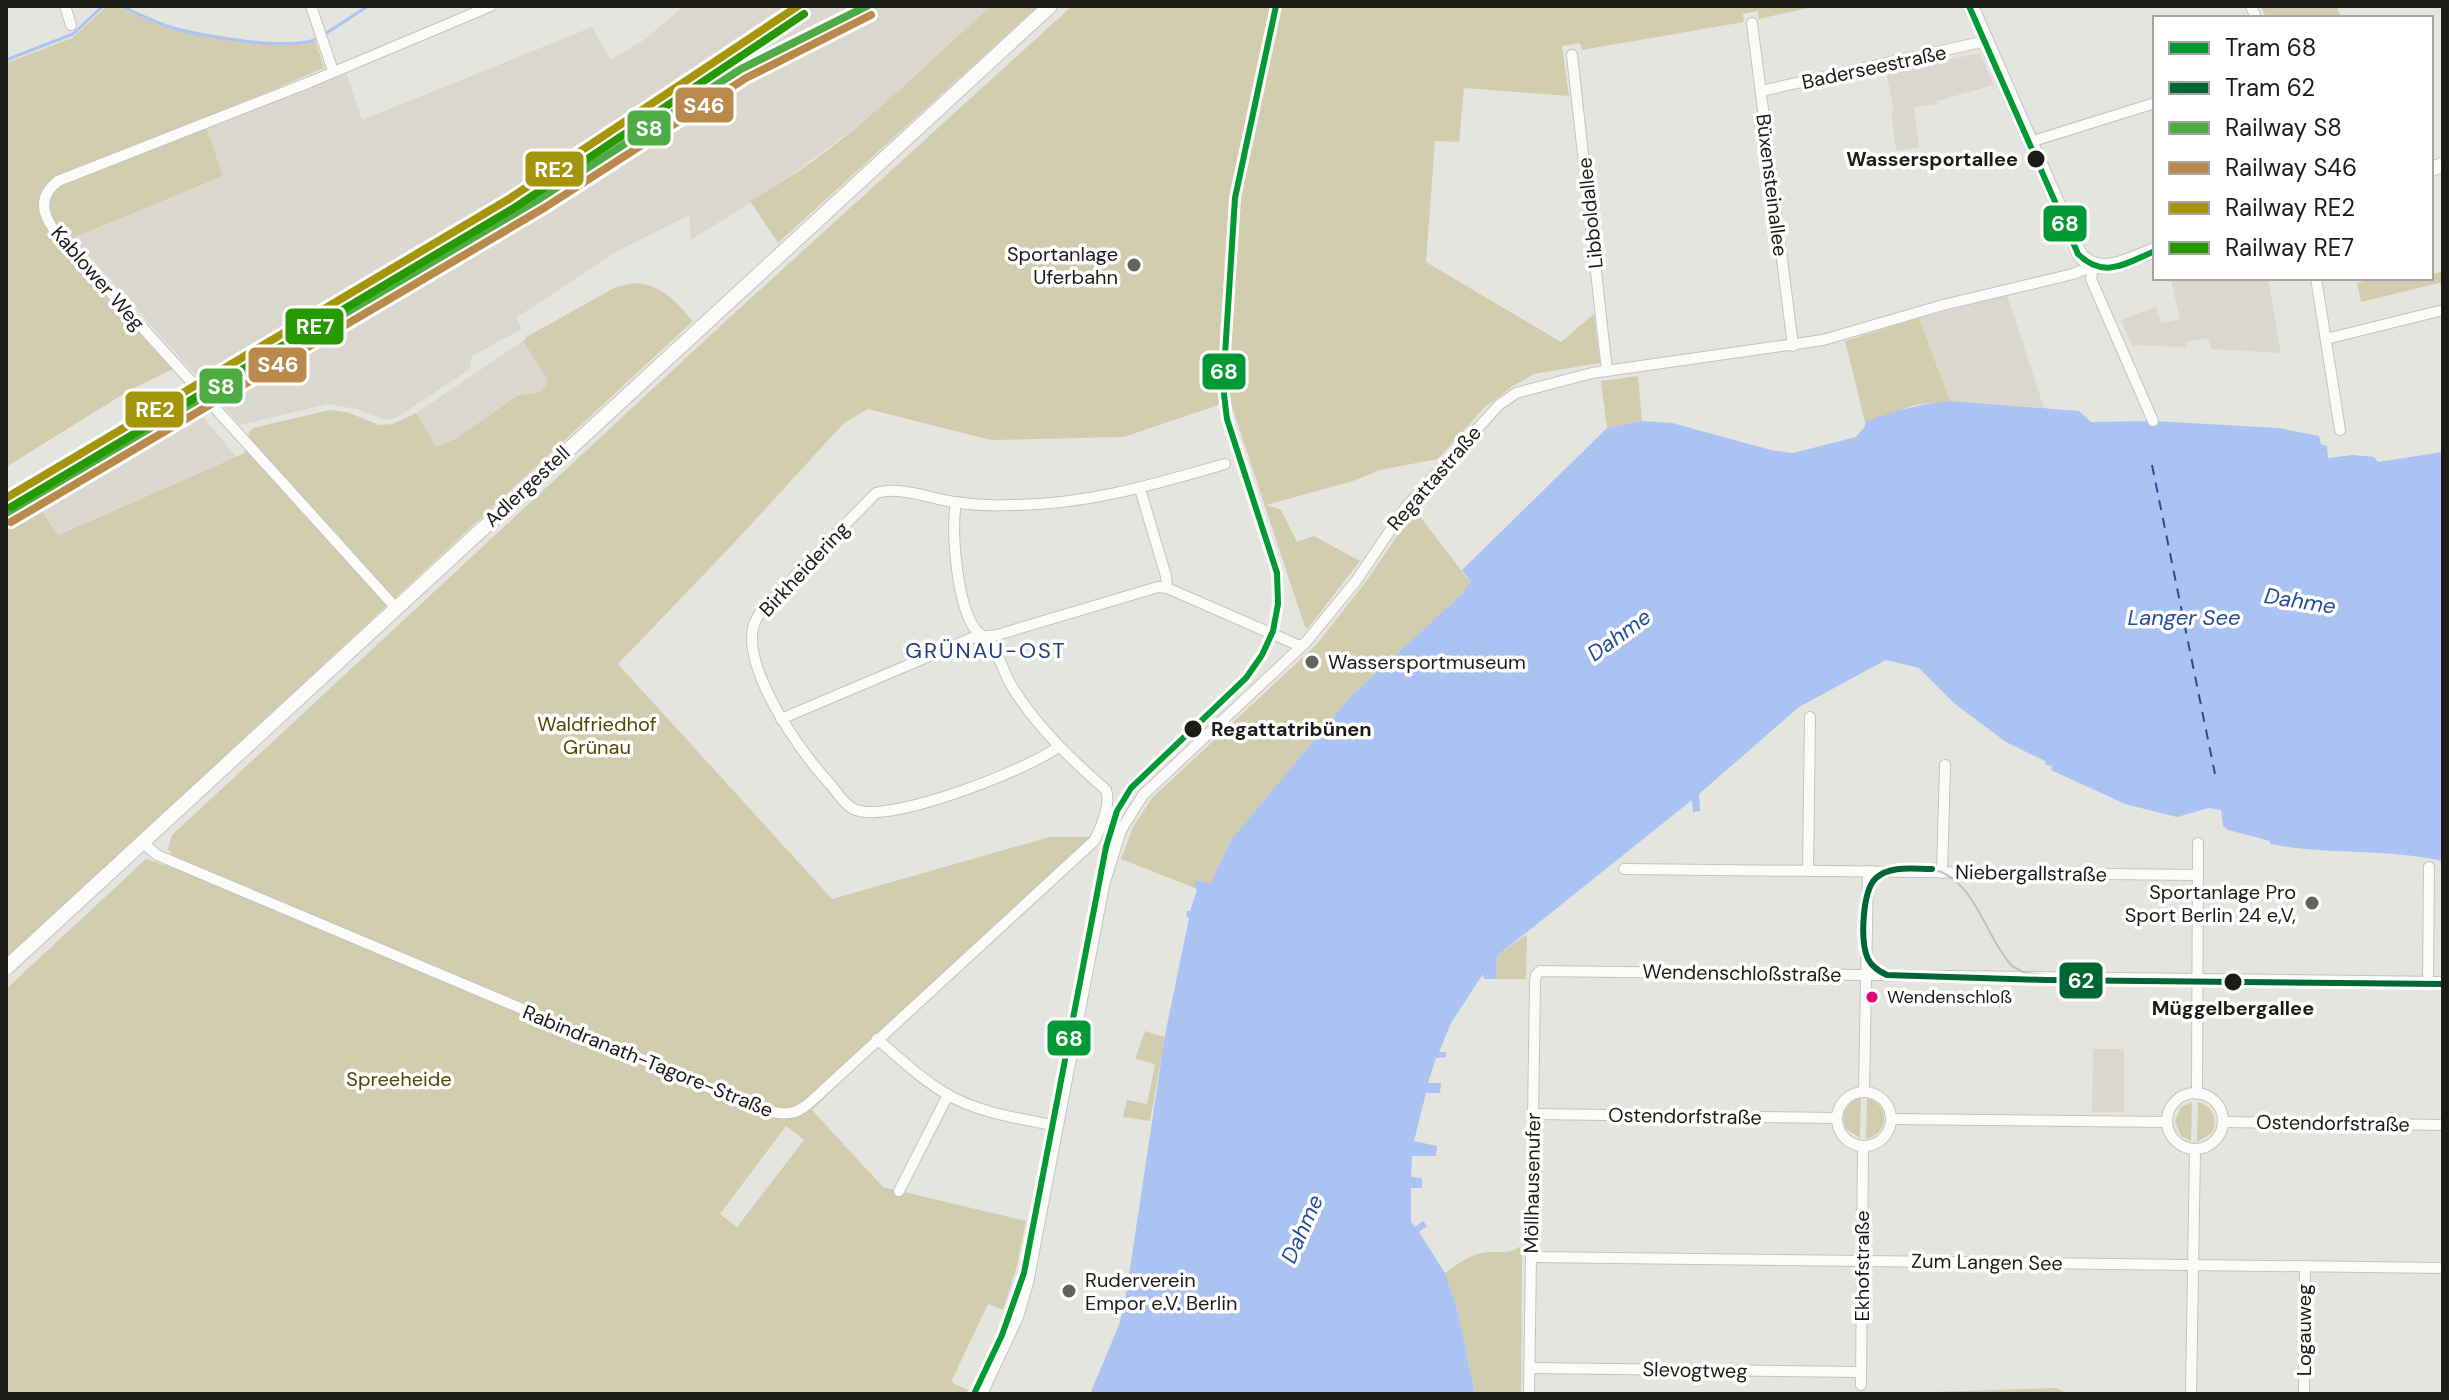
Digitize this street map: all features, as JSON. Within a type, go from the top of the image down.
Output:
[{"type":"main road","name":"Adlergestell","points":[[6,968],[1050,6]]},
{"type":"main road","points":[[1971,6],[2080,255],[2093,266]]},
{"type":"main road","name":"Regattastraße","points":[[2093,266],[2109,267],[2153,251]]},
{"type":"street","points":[[65,6],[71,25]]},
{"type":"street","points":[[311,6],[333,71]]},
{"type":"street","name":"Kablower Weg","points":[[396,608],[55,231],[43,211],[46,194],[58,181],[204,125],[491,6]]},
{"type":"street","name":"Büxensteinallee","points":[[1752,23],[1793,346]]},
{"type":"street","name":"Baderseestraße","points":[[1761,91],[1986,41]]},
{"type":"street","name":"Libboldallee","points":[[1572,55],[1607,371]]},
{"type":"street","points":[[2030,142],[2153,104]]},
{"type":"street","points":[[2093,266],[2093,283],[2153,421]]},
{"type":"street","name":"Regattastraße","points":[[982,1394],[1018,1317],[1028,1283],[1104,885],[1121,830],[1143,795],[1300,646],[1356,581],[1406,507],[1499,405],[1516,393],[1607,371],[1793,346],[1852,333],[1943,305],[2073,274],[2093,266]]},
{"type":"street","points":[[2316,280],[2340,430]]},
{"type":"street","points":[[2326,339],[2443,310]]},
{"type":"street","name":"Birkheidering","points":[[1058,747],[991,781],[925,803],[869,813],[851,808],[812,765],[781,719],[764,683],[753,646],[753,627],[761,611],[876,493],[889,489],[956,502],[1006,506],[1080,502],[1140,489],[1225,464]]},
{"type":"street","points":[[1140,489],[1167,588]]},
{"type":"street","points":[[956,502],[955,546],[960,585],[975,629],[992,642],[1014,690],[1058,747],[1106,790],[1108,796],[1101,825],[1121,830]]},
{"type":"street","points":[[781,719],[972,638],[997,635],[1158,587],[1167,588],[1300,646]]},
{"type":"street","points":[[1808,871],[1810,717]]},
{"type":"street","points":[[1942,873],[1945,765]]},
{"type":"street","name":"Rabindranath-Tagore-Straße","points":[[142,842],[157,855],[529,1014],[770,1112],[790,1115],[802,1110],[1094,841],[1101,825]]},
{"type":"street","points":[[2197,1094],[2198,843]]},
{"type":"street","points":[[2428,982],[2429,867]]},
{"type":"street","name":"Niebergallstraße","points":[[1624,869],[2198,875]]},
{"type":"street","points":[[1864,1092],[1868,871]]},
{"type":"street","name":"Wendenschloßstraße","points":[[1537,973],[2443,982]]},
{"type":"street","name":"Möllhausenufer","points":[[1529,1394],[1537,973]]},
{"type":"street","points":[[877,1039],[916,1074],[948,1095],[990,1111],[1058,1126]]},
{"type":"street","points":[[1864,1092],[1880,1097],[1890,1111],[1891,1119],[1886,1136],[1880,1142],[1863,1147],[1854,1145],[1841,1134],[1837,1118],[1842,1102],[1864,1092]]},
{"type":"street","points":[[2189,1094],[2197,1094],[2218,1106],[2223,1122],[2214,1141],[2195,1149],[2178,1144],[2170,1134],[2167,1122],[2176,1101],[2189,1094]]},
{"type":"street","points":[[899,1191],[948,1095]]},
{"type":"street","name":"Ostendorfstraße","points":[[1533,1114],[1837,1118]]},
{"type":"street","points":[[1891,1119],[2167,1122]]},
{"type":"street","name":"Ostendorfstraße","points":[[2223,1122],[2443,1125]]},
{"type":"street","name":"Ekhofstraße","points":[[1861,1385],[1863,1147]]},
{"type":"street","points":[[2191,1394],[2195,1149]]},
{"type":"street","name":"Zum Langen See","points":[[1531,1257],[2443,1268]]},
{"type":"street","name":"Logauweg","points":[[2304,1394],[2305,1266]]},
{"type":"street","name":"Slevogtweg","points":[[1530,1368],[1861,1372]]},
{"type":"shaded area","points":[[684,6],[991,6],[880,109],[774,188],[691,240],[689,215],[619,250],[516,318],[522,329],[472,356],[470,369],[398,417],[386,420],[356,409],[328,404],[240,425],[73,238],[223,176],[207,129],[346,73],[362,120],[592,27],[611,60],[645,39]]},
{"type":"shaded area","points":[[1980,53],[1994,85],[1937,101],[1937,104],[1914,107],[1919,148],[1896,151],[1891,111],[1894,110],[1886,73]]},
{"type":"shaded area","points":[[2171,280],[2268,280],[2281,353],[2211,349],[2208,338],[2186,342],[2187,347],[2132,345],[2121,320],[2156,307],[2161,323],[2180,319]]},
{"type":"shaded area","points":[[2007,295],[2044,408],[1950,401],[1919,318]]},
{"type":"shaded area","points":[[523,341],[547,379],[546,385],[539,392],[527,394],[457,438],[435,448],[416,413]]},
{"type":"shaded area","points":[[200,413],[236,457],[57,535],[34,500]]},
{"type":"shaded area","points":[[2093,1049],[2124,1049],[2124,1112],[2092,1112]]},
{"type":"green space","points":[[107,6],[116,6],[171,29],[250,43],[316,42],[324,68],[206,118],[223,176],[73,238],[64,246],[173,369],[130,390],[6,467],[6,63],[72,38]]},
{"type":"green space","points":[[991,6],[1038,6],[778,243],[750,201],[784,181],[846,136]]},
{"type":"green space","name":"Spreeheide","points":[[1072,6],[1818,6],[1759,19],[1758,11],[1743,14],[1744,22],[1582,50],[1580,43],[1562,46],[1569,96],[1464,88],[1459,142],[1435,141],[1426,262],[1561,342],[1594,314],[1600,363],[1534,374],[1513,386],[1484,408],[1438,459],[1380,470],[1353,481],[1266,505],[1281,510],[1297,542],[1314,536],[1360,561],[1308,628],[1305,627],[1230,401],[1124,437],[991,440],[868,409],[844,423],[618,664],[832,899],[1050,837],[1090,837],[812,1110],[883,1187],[1026,1221],[1017,1266],[1003,1310],[988,1304],[951,1382],[968,1390],[966,1394],[6,1394],[6,989],[146,859],[166,866],[173,857],[168,849],[172,835],[729,318]],"holes":[[[786,1126],[804,1140],[737,1227],[720,1214]]]},
{"type":"green space","points":[[2261,6],[2337,6],[2340,16],[2265,16]]},
{"type":"green space","points":[[2443,272],[2443,282],[2361,302],[2357,283],[2364,280],[2433,280],[2433,274]]},
{"type":"green space","points":[[634,283],[660,290],[693,321],[6,959],[6,517],[34,500],[58,535],[245,453],[253,428],[330,410],[347,412],[379,425],[393,424],[416,413],[436,447],[457,438],[517,396],[539,392],[546,385],[547,379],[523,341],[528,336],[616,287]]},
{"type":"green space","points":[[1919,318],[1950,401],[1915,405],[1865,422],[1845,341]]},
{"type":"green space","points":[[1638,376],[1642,421],[1607,428],[1601,381]]},
{"type":"green space","points":[[1415,510],[1471,583],[1465,591],[1349,698],[1231,840],[1210,885],[1198,880],[1195,888],[1121,859],[1133,827],[1152,798],[1317,644],[1367,580]]},
{"type":"green space","points":[[1527,934],[1526,979],[1496,979],[1497,956]]},
{"type":"green space","points":[[1145,1031],[1165,1037],[1150,1121],[1123,1117],[1127,1100],[1147,1104],[1155,1064],[1135,1059]]},
{"type":"green space","points":[[1861,1098],[1860,1138],[1846,1129],[1844,1120],[1849,1104]]},
{"type":"green space","points":[[1867,1098],[1880,1107],[1884,1119],[1880,1131],[1866,1139]]},
{"type":"green space","points":[[2192,1102],[2191,1141],[2181,1136],[2175,1121],[2181,1107]]},
{"type":"green space","points":[[2198,1102],[2211,1110],[2214,1123],[2212,1133],[2197,1142]]},
{"type":"green space","points":[[1522,1248],[1521,1394],[1475,1394],[1458,1313],[1445,1273],[1475,1255],[1507,1252]]},
{"type":"green space","points":[[2056,1388],[2068,1394],[1892,1394],[1900,1393]]},
{"type":"water","name":"Langer See","points":[[1950,401],[2079,411],[2091,422],[2153,421],[2279,428],[2319,436],[2321,444],[2327,446],[2328,458],[2353,455],[2374,457],[2378,462],[2443,452],[2443,861],[2400,854],[2270,844],[2270,841],[2228,830],[2223,826],[2221,810],[2209,808],[2177,817],[2125,804],[2051,770],[2052,766],[2046,765],[2045,761],[2006,742],[1955,704],[1919,668],[1886,660],[1799,707],[1699,794],[1700,811],[1693,812],[1692,800],[1497,956],[1496,979],[1484,979],[1483,974],[1451,1023],[1439,1052],[1446,1052],[1446,1057],[1436,1058],[1428,1083],[1441,1083],[1440,1093],[1426,1093],[1414,1141],[1437,1146],[1436,1156],[1412,1156],[1411,1177],[1422,1178],[1422,1188],[1411,1188],[1411,1222],[1415,1227],[1423,1221],[1427,1226],[1419,1232],[1445,1273],[1458,1313],[1475,1394],[1090,1394],[1119,1325],[1126,1295],[1165,1035],[1189,918],[1187,911],[1190,911],[1197,890],[1197,880],[1210,884],[1231,840],[1349,698],[1465,591],[1471,582],[1462,570],[1607,428],[1642,421],[1672,423],[1793,453],[1856,437],[1865,422],[1886,414]]},
{"type":"waterway","points":[[6,60],[73,34],[103,6]]},
{"type":"waterway","points":[[121,6],[167,26],[221,38],[267,43],[306,42],[319,38]]},
{"type":"waterway","points":[[325,34],[368,6]]},
{"type":"ferry route","points":[[2152,465],[2215,774]]},
{"type":"tram line","name":"68","points":[[974,1394],[1002,1335],[1024,1273],[1106,847],[1117,811],[1131,788],[1246,678],[1262,655],[1273,631],[1278,604],[1277,573],[1227,419],[1223,386],[1235,198],[1276,6]]},
{"type":"tram line","name":"68","points":[[1969,6],[2078,254],[2088,262],[2106,268],[2153,252]]},
{"type":"tram line","points":[[1932,869],[1947,875],[1969,896],[2012,966],[2025,973],[2047,975]]},
{"type":"tram line","name":"62","points":[[1932,869],[1888,871],[1871,885],[1865,905],[1865,951],[1872,964],[1887,975],[2045,980],[2443,984]]},
{"type":"rail line","name":"RE2","points":[[6,498],[509,199],[798,6]]},
{"type":"rail line","name":"S8","points":[[6,513],[539,199],[741,69],[867,6]]},
{"type":"rail line","name":"RE7","points":[[11,507],[514,208],[804,14]]},
{"type":"rail line","name":"S46","points":[[11,522],[544,208],[746,78],[871,15]]},
{"type":"place","name":"Wassersportallee","points":[[2036,159]]},
{"type":"place","name":"Sportanlage Uferbahn","points":[[1134,265]]},
{"type":"place","name":"Wassersportmuseum","points":[[1312,662]]},
{"type":"place","name":"Regattatribünen","points":[[1193,729]]},
{"type":"place","name":"Sportanlage Pro Sport Berlin 24 e,V,","points":[[2312,903]]},
{"type":"place","name":"Müggelbergallee","points":[[2233,982]]},
{"type":"place","name":"Wendenschloß","points":[[1872,997]]},
{"type":"place","name":"Ruderverein Empor e.V. Berlin","points":[[1069,1291]]},
{"type":"district","name":"GRÜNAU-OST","points":[[986,650]]},
{"type":"water label","name":"Dahme","points":[[2300,601]]},
{"type":"water label","name":"Dahme","points":[[1619,635]]},
{"type":"water label","name":"Dahme","points":[[1302,1229]]},
{"type":"park label","name":"Waldfriedhof Grünau","points":[[597,736]]}]
